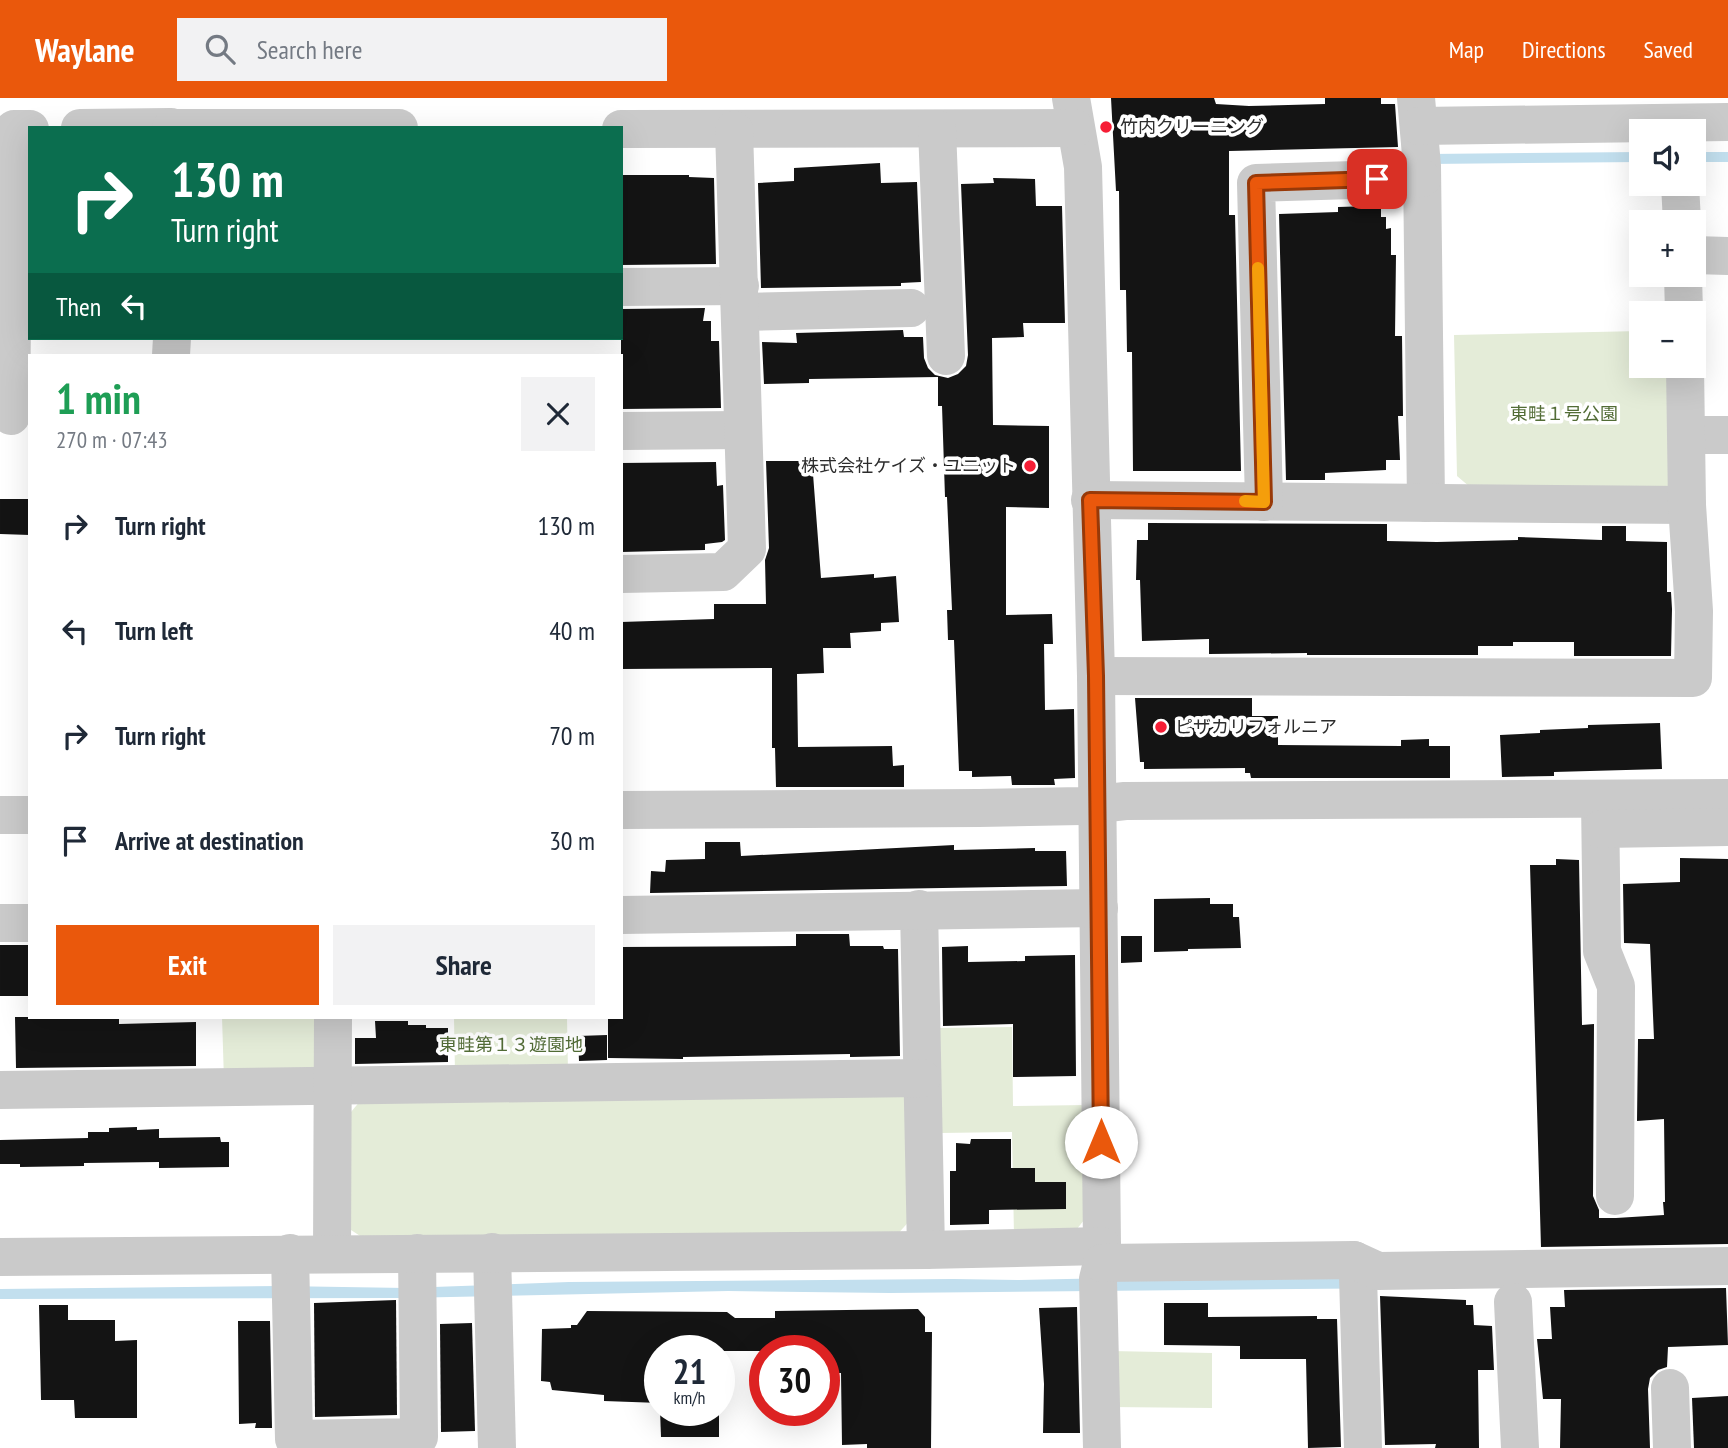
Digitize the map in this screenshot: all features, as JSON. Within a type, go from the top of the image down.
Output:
[{"type":"street","points":[[623,129],[937,129],[1073,113],[1083,167],[1096,676],[1102,1448]]},
{"type":"street","points":[[1264,502],[1256,183],[1420,144],[1629,125]]},
{"type":"street","points":[[11,416],[6,355],[14,129],[28,129]]},
{"type":"street","points":[[937,129],[946,356]]},
{"type":"street","points":[[623,574],[723,572],[747,549],[734,130]]},
{"type":"street","points":[[1420,144],[1426,503]]},
{"type":"street","points":[[1706,255],[1728,256]]},
{"type":"street","points":[[623,287],[740,299],[911,308]]},
{"type":"street","points":[[1096,676],[1693,678],[1711,611],[1687,505],[1685,378]]},
{"type":"street","points":[[623,431],[742,430]]},
{"type":"street","points":[[1687,435],[1728,435]]},
{"type":"street","points":[[1090,500],[1687,505]]},
{"type":"street","points":[[623,810],[979,808],[1097,814],[1125,801],[1601,814],[1686,813],[1728,798]]},
{"type":"street","points":[[1686,813],[1728,827]]},
{"type":"street","points":[[1601,814],[1602,951],[1616,986],[1615,1196]]},
{"type":"street","points":[[0,815],[28,815]]},
{"type":"street","points":[[623,915],[1099,908]]},
{"type":"street","points":[[919,909],[926,1250]]},
{"type":"street","points":[[0,923],[28,923]]},
{"type":"street","points":[[332,1253],[333,1019]]},
{"type":"street","points":[[0,1090],[922,1078]]},
{"type":"street","points":[[332,1253],[418,1279],[493,1278],[926,1250],[1100,1271],[1357,1275],[1367,1268],[1378,1271],[1728,1266]]},
{"type":"street","points":[[0,1257],[291,1280],[332,1253]]},
{"type":"street","points":[[1357,1275],[1363,1448]]},
{"type":"street","points":[[493,1278],[497,1448]]},
{"type":"street","points":[[291,1280],[294,1439],[419,1437],[418,1279]]},
{"type":"street","points":[[1513,1302],[1520,1448]]},
{"type":"street","points":[[1670,1388],[1672,1448]]},
{"type":"green space","name":"東畦１号公園","points":[[1629,331],[1629,378],[1672,378],[1675,483],[1662,497],[1477,493],[1457,476],[1454,335]]},
{"type":"green space","points":[[222,1019],[317,1019],[318,1063],[309,1078],[224,1081]]},
{"type":"green space","name":"東畦第１３遊園地","points":[[454,1019],[567,1019],[568,1073],[455,1074]]},
{"type":"green space","points":[[1012,1027],[1013,1106],[1087,1105],[1089,1214],[1072,1235],[1014,1236],[1012,1132],[940,1133],[938,1028]]},
{"type":"green space","points":[[896,1090],[909,1098],[913,1217],[895,1237],[371,1243],[351,1230],[351,1112],[361,1100]]},
{"type":"green space","points":[[1110,1351],[1212,1353],[1212,1408],[1110,1407]]},
{"type":"water","points":[[1211,1276],[1728,1285],[890,1293],[728,1291],[403,1298],[0,1299],[0,1289],[280,1286],[406,1288],[569,1282],[1019,1280]]},
{"type":"building","points":[[1111,98],[1214,98],[1216,104],[1249,106],[1325,104],[1325,98],[1381,98],[1381,104],[1395,104],[1398,147],[1229,151],[1229,215],[1235,215],[1241,471],[1133,471],[1132,352],[1127,352],[1126,290],[1120,290],[1119,191],[1116,191]]},
{"type":"building","points":[[880,163],[881,183],[917,182],[921,282],[901,283],[901,286],[761,288],[758,183],[794,181],[794,168]]},
{"type":"building","points":[[623,175],[689,175],[714,178],[716,264],[623,265]]},
{"type":"building","points":[[993,178],[1035,179],[1036,206],[1062,206],[1065,323],[1023,323],[1024,337],[992,338],[993,425],[1049,426],[1049,508],[1006,507],[1006,615],[1052,614],[1053,644],[1044,644],[1045,710],[1074,709],[1075,778],[1054,779],[1055,785],[1012,785],[1011,776],[972,777],[972,771],[959,771],[954,640],[948,640],[947,610],[952,610],[942,406],[938,406],[938,377],[809,379],[809,383],[764,384],[762,342],[797,343],[796,333],[903,330],[904,337],[923,337],[924,358],[935,375],[948,378],[958,374],[966,366],[968,355],[961,184],[994,183]]},
{"type":"building","points":[[1371,206],[1371,209],[1381,209],[1381,217],[1386,217],[1386,229],[1391,228],[1391,255],[1396,255],[1395,336],[1402,336],[1403,416],[1398,416],[1400,460],[1386,460],[1386,470],[1325,473],[1325,480],[1286,480],[1279,214],[1338,212],[1338,207]]},
{"type":"building","points":[[705,308],[703,321],[711,321],[711,341],[719,341],[721,408],[623,409],[623,309]]},
{"type":"building","points":[[766,461],[812,461],[821,578],[874,574],[874,578],[896,576],[899,622],[881,623],[881,631],[850,633],[851,648],[823,648],[824,673],[797,674],[798,747],[892,746],[893,766],[904,765],[904,787],[776,787],[775,748],[772,748],[772,668],[623,669],[623,622],[714,619],[714,604],[766,604],[765,560],[769,548]]},
{"type":"building","points":[[716,462],[717,486],[723,485],[725,540],[705,544],[705,550],[623,552],[623,463]]},
{"type":"building","points":[[0,499],[28,499],[28,535],[0,534]]},
{"type":"building","points":[[1148,523],[1387,524],[1387,541],[1437,542],[1518,540],[1518,537],[1602,540],[1602,526],[1626,526],[1626,541],[1667,542],[1667,592],[1671,592],[1672,609],[1671,656],[1574,656],[1574,642],[1513,642],[1513,646],[1478,646],[1478,655],[1307,655],[1209,654],[1209,639],[1142,641],[1140,580],[1136,580],[1137,540],[1148,540]]},
{"type":"building","points":[[1135,698],[1252,698],[1252,716],[1278,716],[1278,745],[1401,746],[1401,740],[1429,739],[1429,746],[1450,746],[1450,778],[1251,778],[1250,773],[1245,773],[1245,768],[1144,769],[1144,762],[1140,762]]},
{"type":"building","points":[[1660,723],[1662,769],[1554,772],[1554,776],[1502,777],[1500,735],[1588,728],[1588,725]]},
{"type":"building","points":[[705,842],[740,842],[741,856],[954,845],[954,850],[1035,848],[1035,851],[1066,851],[1067,886],[650,893],[651,871],[665,872],[666,860],[705,859]]},
{"type":"building","points":[[1680,858],[1728,859],[1728,1244],[1541,1247],[1530,865],[1556,865],[1556,859],[1579,860],[1582,1025],[1594,1024],[1593,1196],[1599,1210],[1599,1218],[1616,1218],[1664,1215],[1665,1202],[1664,1119],[1637,1121],[1638,1039],[1654,1039],[1650,944],[1624,943],[1623,884],[1680,882]]},
{"type":"building","points":[[1210,898],[1210,904],[1233,904],[1233,917],[1239,917],[1241,948],[1154,952],[1154,899]]},
{"type":"building","points":[[796,934],[849,934],[850,946],[898,949],[900,1056],[850,1057],[850,1054],[683,1059],[608,1058],[608,1019],[623,1019],[623,947],[796,946]]},
{"type":"building","points":[[1121,936],[1142,936],[1142,962],[1121,963]]},
{"type":"building","points":[[0,945],[28,945],[28,996],[0,996]]},
{"type":"building","points":[[968,946],[968,962],[1025,961],[1025,956],[1075,955],[1076,1076],[1013,1077],[1013,1024],[943,1026],[942,947]]},
{"type":"building","points":[[15,1017],[119,1019],[119,1024],[196,1022],[196,1066],[16,1068]]},
{"type":"building","points":[[375,1021],[408,1021],[408,1025],[448,1028],[448,1062],[355,1064],[355,1038],[376,1038]]},
{"type":"building","points":[[607,1035],[607,1060],[579,1061],[578,1036]]},
{"type":"building","points":[[137,1127],[137,1130],[159,1129],[159,1162],[20,1167],[20,1164],[0,1164],[0,1140],[88,1138],[88,1132],[109,1132],[109,1128]]},
{"type":"building","points":[[220,1137],[221,1142],[229,1142],[229,1167],[159,1168],[159,1138]]},
{"type":"building","points":[[971,1139],[1011,1139],[1011,1168],[1035,1168],[1035,1182],[1066,1182],[1066,1209],[989,1210],[989,1224],[950,1225],[950,1171],[956,1171],[956,1143],[970,1144]]},
{"type":"building","points":[[1726,1288],[1728,1345],[1668,1347],[1667,1367],[1658,1370],[1650,1378],[1650,1448],[1560,1448],[1561,1399],[1543,1399],[1537,1339],[1552,1339],[1550,1307],[1565,1307],[1564,1290]]},
{"type":"building","points":[[1380,1296],[1466,1300],[1466,1305],[1473,1305],[1474,1325],[1492,1326],[1494,1370],[1478,1370],[1479,1448],[1435,1448],[1436,1444],[1385,1445]]},
{"type":"building","points":[[396,1300],[397,1415],[315,1417],[314,1303]]},
{"type":"building","points":[[1164,1303],[1208,1303],[1208,1317],[1317,1316],[1317,1319],[1337,1319],[1341,1447],[1308,1448],[1306,1359],[1240,1359],[1240,1346],[1164,1345]]},
{"type":"building","points":[[39,1305],[68,1305],[68,1320],[115,1320],[115,1341],[137,1340],[137,1418],[75,1418],[74,1400],[41,1400]]},
{"type":"building","points":[[1077,1307],[1080,1433],[1043,1433],[1044,1384],[1039,1308]]},
{"type":"building","points":[[918,1309],[925,1317],[925,1332],[932,1332],[931,1448],[867,1448],[867,1444],[842,1445],[840,1335],[749,1335],[749,1351],[735,1351],[735,1335],[644,1335],[644,1402],[604,1401],[604,1395],[552,1390],[550,1382],[541,1381],[542,1329],[571,1328],[571,1325],[577,1325],[587,1311],[727,1312],[735,1318],[775,1318],[775,1311]]},
{"type":"building","points":[[238,1321],[270,1321],[272,1428],[255,1428],[256,1423],[239,1424]]},
{"type":"building","points":[[472,1323],[475,1431],[441,1432],[440,1324]]},
{"type":"building","points":[[1728,1396],[1728,1448],[1694,1448],[1692,1398]]},
{"type":"building","points":[[661,1426],[719,1426],[719,1437],[661,1437]]},
{"type":"waterway","points":[[1429,159],[1629,157]]},
{"type":"waterway","points":[[1706,157],[1728,157]]},
{"type":"waterway","points":[[1362,160],[1400,159]]},
{"type":"slow traffic","points":[[1245,501],[1264,502],[1258,268]]},
{"type":"place","name":"竹内クリーニング","points":[[1106,127]]},
{"type":"place","name":"株式会社ケイズ・ユニット","points":[[1030,466]]},
{"type":"place","name":"ピザカリフォルニア","points":[[1161,727]]},
{"type":"route","points":[[1101,1142],[1096,676],[1090,500],[1264,502],[1256,183],[1377,179]]}]
